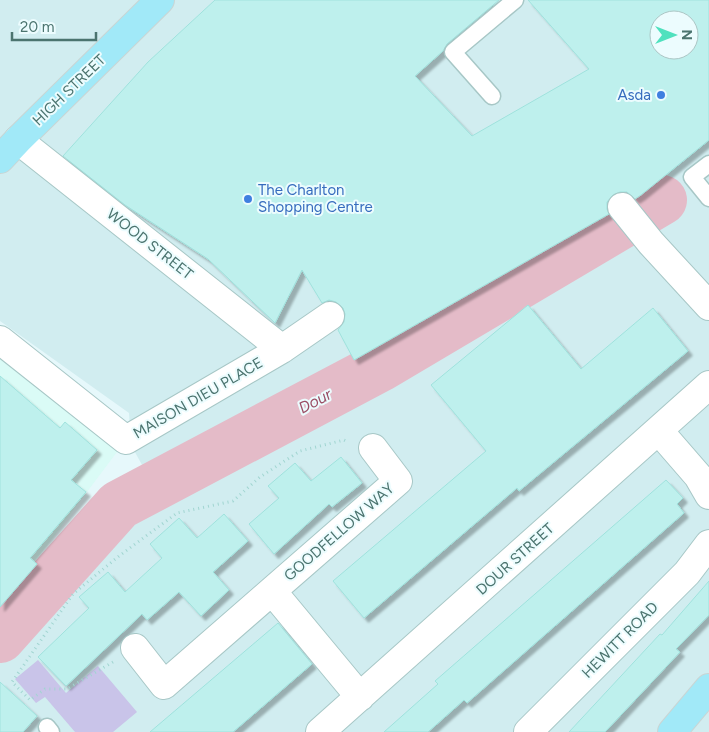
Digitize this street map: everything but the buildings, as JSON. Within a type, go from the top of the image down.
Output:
[{"type":"main road","name":"HIGH STREET","points":[[9,149],[160,0]]},
{"type":"main road","points":[[672,732],[709,688]]},
{"type":"street","name":"WOOD STREET","points":[[9,149],[282,349]]},
{"type":"street","points":[[622,206],[651,243],[709,306]]},
{"type":"street","name":"MAISON DIEU PLACE","points":[[0,340],[126,440],[282,349],[330,316]]},
{"type":"street","name":"DOUR STREET","points":[[320,732],[709,385]]},
{"type":"street","points":[[659,431],[698,476],[709,495]]},
{"type":"street","name":"GOODFELLOW WAY","points":[[135,648],[164,685],[398,481],[373,448]]},
{"type":"street","name":"HEWITT ROAD","points":[[528,732],[687,573],[709,544]]},
{"type":"street","name":"GOODFELLOW WAY","points":[[272,591],[360,697]]},
{"type":"lane","points":[[492,96],[453,52],[515,0]]},
{"type":"lane","points":[[709,164],[692,177],[709,198]]},
{"type":"path","points":[[135,648],[68,689],[45,689],[30,700],[12,682],[74,594],[118,556],[176,513],[233,501],[260,477],[300,451],[344,440],[373,448]]},
{"type":"shaded area","points":[[0,0],[709,0],[709,732],[0,732],[0,652],[83,558],[122,523],[162,501],[131,445],[129,413],[0,321]]},
{"type":"shaded area","points":[[0,353],[123,444],[0,608]]},
{"type":"shaded area","points":[[38,660],[66,693],[98,666],[137,712],[113,732],[75,732],[45,697],[36,703],[15,679]]},
{"type":"waterway","name":"Dour","points":[[0,638],[119,505],[380,367],[662,200]]},
{"type":"place","name":"Asda","points":[[661,95]]},
{"type":"place","name":"The Charlton Shopping Centre","points":[[248,199]]}]
